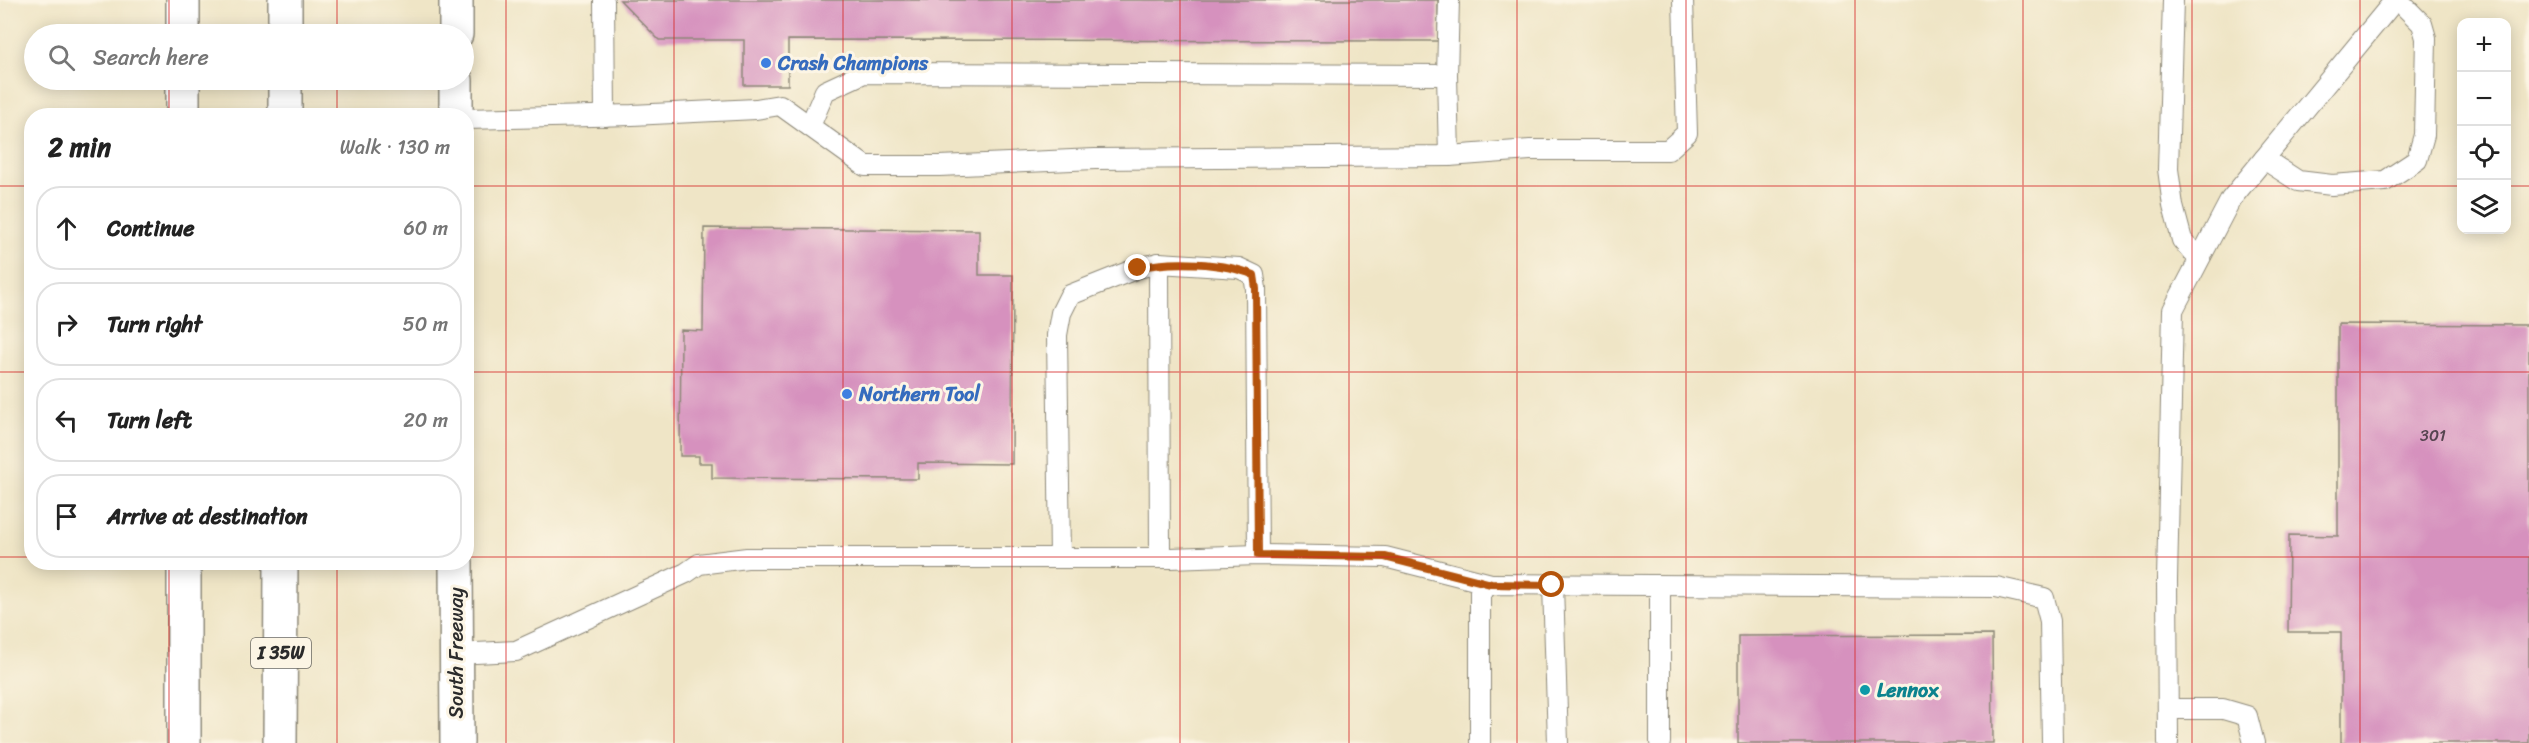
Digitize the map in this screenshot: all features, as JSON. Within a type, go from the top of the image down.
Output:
[{"type":"main road","points":[[183,0],[183,24]]},
{"type":"main road","points":[[285,0],[285,24]]},
{"type":"main road","points":[[456,0],[456,24]]},
{"type":"main road","points":[[183,90],[183,108]]},
{"type":"main road","points":[[285,90],[285,108]]},
{"type":"main road","points":[[456,90],[456,108]]},
{"type":"main road","points":[[184,570],[184,743]]},
{"type":"main road","name":"I 35W","points":[[280,743],[282,570]]},
{"type":"main road","name":"South Freeway","points":[[456,570],[457,743]]},
{"type":"lane","points":[[604,0],[605,116]]},
{"type":"lane","points":[[1449,0],[1447,75],[1449,156]]},
{"type":"lane","points":[[474,119],[605,116],[756,109],[780,105],[865,166],[939,166],[1095,159],[1449,156],[1530,150],[1668,150],[1687,133],[1683,0]]},
{"type":"lane","points":[[2173,0],[2168,169],[2173,206],[2182,240],[2199,259]]},
{"type":"lane","points":[[2168,743],[2166,580],[2173,310],[2231,199],[2264,159],[2396,0],[2422,24],[2426,38],[2424,135],[2417,160],[2385,181],[2332,185],[2298,181],[2264,159]]},
{"type":"lane","points":[[810,126],[825,90],[864,73],[1447,75]]},
{"type":"lane","points":[[1060,558],[1057,335],[1061,313],[1070,295],[1138,268],[1159,263],[1239,268],[1254,275],[1258,555]]},
{"type":"lane","points":[[1159,263],[1160,558]]},
{"type":"lane","points":[[456,654],[516,651],[686,573],[699,564],[747,558],[1160,558],[1258,555],[1385,557],[1491,584],[1996,587],[2044,598],[2050,621],[2052,743]]},
{"type":"lane","points":[[1480,743],[1480,592],[1491,584]]},
{"type":"lane","points":[[1552,585],[1558,743]]},
{"type":"lane","points":[[1660,586],[1660,743]]},
{"type":"lane","points":[[2168,709],[2223,709],[2247,716],[2254,743]]},
{"type":"building","name":"Crash Champions","points":[[620,0],[1438,0],[1438,41],[788,40],[788,85],[744,85],[744,40],[659,40]]},
{"type":"building","name":"Northern Tool","points":[[704,228],[979,230],[979,275],[1013,275],[1012,464],[918,463],[918,479],[712,478],[712,463],[699,463],[699,456],[680,456],[681,330],[703,331]]},
{"type":"building","points":[[2338,324],[2529,325],[2529,743],[2341,743],[2341,632],[2288,632],[2289,535],[2338,536]]},
{"type":"building","name":"Lennox","points":[[1992,635],[1993,743],[1738,743],[1738,636]]},
{"type":"place","name":"Crash Champions","points":[[766,63]]},
{"type":"place","name":"Northern Tool","points":[[847,394]]},
{"type":"place","name":"Lennox","points":[[1865,690]]},
{"type":"route","points":[[1138,268],[1159,263],[1239,268],[1254,275],[1258,555],[1385,557],[1491,584],[1552,585]]}]
